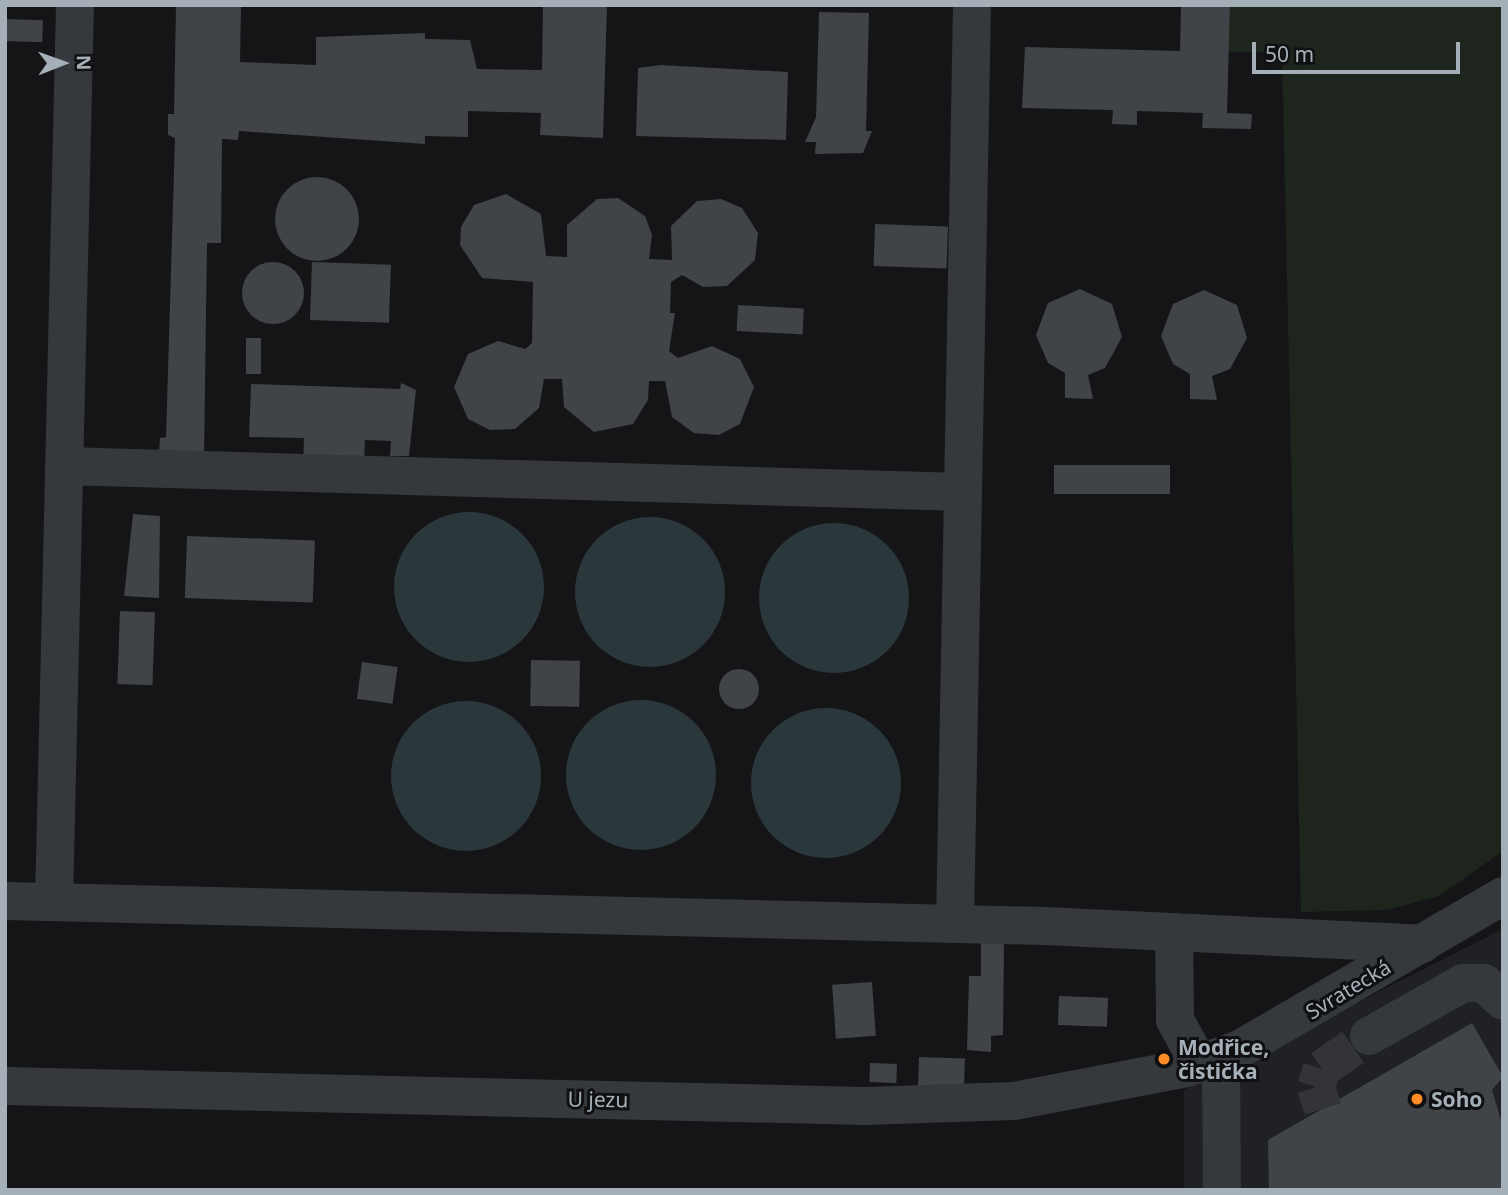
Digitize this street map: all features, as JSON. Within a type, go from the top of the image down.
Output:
[{"type":"street","points":[[54,902],[75,5]]},
{"type":"street","points":[[955,924],[972,5]]},
{"type":"street","points":[[64,466],[963,492]]},
{"type":"street","name":"Svratecká","points":[[1202,1063],[1319,1007],[1503,897]]},
{"type":"street","points":[[5,901],[955,924],[1423,944]]},
{"type":"street","points":[[1174,932],[1175,1020],[1202,1063],[1222,1190]]},
{"type":"street","points":[[1369,1036],[1463,983],[1484,983],[1503,1001]]},
{"type":"street","name":"U jezu","points":[[5,1086],[865,1106],[1014,1101],[1202,1063]]},
{"type":"shaded area","points":[[1230,5],[1503,5],[1503,851],[1439,896],[1387,910],[1301,912],[1282,52],[1228,52]]},
{"type":"shaded area","points":[[469,512],[498,518],[522,534],[538,558],[544,587],[538,616],[522,640],[498,656],[469,662],[440,656],[416,640],[400,616],[394,587],[400,558],[416,534],[440,518]]},
{"type":"shaded area","points":[[650,517],[679,523],[703,539],[719,563],[725,592],[719,621],[703,645],[679,661],[650,667],[621,661],[597,645],[581,621],[575,592],[581,563],[597,539],[621,523]]},
{"type":"shaded area","points":[[834,523],[863,529],[887,545],[903,569],[909,598],[903,627],[887,651],[863,667],[834,673],[805,667],[781,651],[765,627],[759,598],[765,569],[781,545],[805,529]]},
{"type":"shaded area","points":[[641,700],[670,706],[694,722],[710,746],[716,775],[710,804],[694,828],[670,844],[641,850],[612,844],[588,828],[572,804],[566,775],[572,746],[588,722],[612,706]]},
{"type":"shaded area","points":[[466,701],[495,707],[519,723],[535,747],[541,776],[535,805],[519,829],[495,845],[466,851],[437,845],[413,829],[397,805],[391,776],[397,747],[413,723],[437,707]]},
{"type":"shaded area","points":[[826,708],[855,714],[879,730],[895,754],[901,783],[895,812],[879,836],[855,852],[826,858],[797,852],[773,836],[757,812],[751,783],[757,754],[773,730],[797,714]]},
{"type":"shaded area","points":[[1503,929],[1503,1190],[1184,1190],[1184,1090]]},
{"type":"building","points":[[176,5],[241,5],[240,62],[316,65],[316,37],[425,33],[425,39],[470,40],[477,69],[542,70],[543,5],[607,5],[603,138],[540,135],[541,113],[468,111],[468,137],[425,136],[425,144],[239,131],[238,140],[222,139],[221,243],[207,243],[204,458],[159,455],[160,438],[166,437],[175,138],[168,135],[168,114],[174,114]]},
{"type":"building","points":[[1181,5],[1230,5],[1227,113],[1252,114],[1251,129],[1202,128],[1203,113],[1137,111],[1137,125],[1112,124],[1113,110],[1022,108],[1025,47],[1180,51]]},
{"type":"building","points":[[819,12],[869,13],[866,131],[872,131],[863,153],[815,154],[816,142],[805,142],[816,117]]},
{"type":"building","points":[[5,19],[43,20],[42,42],[5,41]]},
{"type":"building","points":[[661,65],[788,72],[786,140],[636,136],[638,68]]},
{"type":"building","points":[[317,177],[333,180],[347,189],[356,203],[359,219],[356,235],[347,249],[333,258],[317,261],[301,258],[287,249],[278,235],[275,219],[278,203],[287,189],[301,180]]},
{"type":"building","points":[[506,194],[541,214],[546,256],[567,257],[567,225],[597,199],[618,198],[645,216],[652,235],[649,259],[672,260],[671,226],[697,201],[721,199],[742,208],[758,233],[755,260],[727,286],[703,287],[682,275],[671,282],[670,313],[675,313],[669,351],[678,358],[712,346],[740,359],[754,387],[740,424],[719,435],[694,433],[672,417],[665,381],[649,381],[648,400],[633,424],[594,432],[564,407],[562,379],[544,379],[539,408],[515,429],[490,430],[468,419],[454,387],[468,354],[498,341],[525,349],[532,343],[533,282],[482,278],[460,245],[461,227],[474,205]]},
{"type":"building","points":[[875,224],[948,227],[946,269],[874,266]]},
{"type":"building","points":[[267,262],[279,262],[295,271],[302,281],[302,305],[295,315],[279,324],[267,324],[256,319],[247,310],[242,299],[242,287],[247,276],[256,267]]},
{"type":"building","points":[[312,262],[391,265],[389,323],[310,320]]},
{"type":"building","points":[[1080,289],[1112,304],[1122,337],[1105,368],[1088,375],[1093,399],[1065,398],[1065,373],[1048,363],[1036,335],[1048,303]]},
{"type":"building","points":[[1204,290],[1237,305],[1247,338],[1230,369],[1212,376],[1217,400],[1190,399],[1190,374],[1173,364],[1161,336],[1173,304]]},
{"type":"building","points":[[738,305],[804,308],[803,334],[737,331]]},
{"type":"building","points":[[246,338],[261,338],[261,374],[246,374]]},
{"type":"building","points":[[401,383],[416,390],[409,456],[390,456],[391,441],[365,440],[364,461],[303,469],[304,438],[249,437],[251,384],[400,389]]},
{"type":"building","points":[[1054,465],[1170,465],[1170,494],[1054,494]]},
{"type":"building","points":[[133,514],[160,516],[159,598],[124,596]]},
{"type":"building","points":[[187,536],[315,540],[313,602],[185,598]]},
{"type":"building","points":[[120,611],[155,612],[152,685],[117,684]]},
{"type":"building","points":[[531,660],[580,661],[579,707],[530,706]]},
{"type":"building","points":[[362,662],[398,667],[393,704],[357,699]]},
{"type":"building","points":[[739,669],[753,675],[759,689],[753,703],[739,709],[725,703],[719,689],[725,675]]},
{"type":"building","points":[[981,941],[1004,941],[1003,1035],[991,1036],[991,1052],[967,1050],[969,976],[981,976]]},
{"type":"building","points":[[872,982],[876,1036],[836,1039],[832,985]]},
{"type":"building","points":[[1059,996],[1108,998],[1107,1027],[1058,1025]]},
{"type":"building","name":"Soho","points":[[1472,1023],[1503,1077],[1492,1090],[1503,1127],[1503,1190],[1269,1190],[1268,1140]]},
{"type":"building","points":[[919,1057],[965,1059],[964,1089],[918,1087]]},
{"type":"building","points":[[870,1063],[897,1064],[896,1083],[869,1082]]},
{"type":"tunnel","points":[[1323,1109],[1316,1087],[1322,1069],[1369,1036]]},
{"type":"place","name":"Modřice, čistička","points":[[1164,1059]]},
{"type":"place","name":"Soho","points":[[1417,1099]]}]
